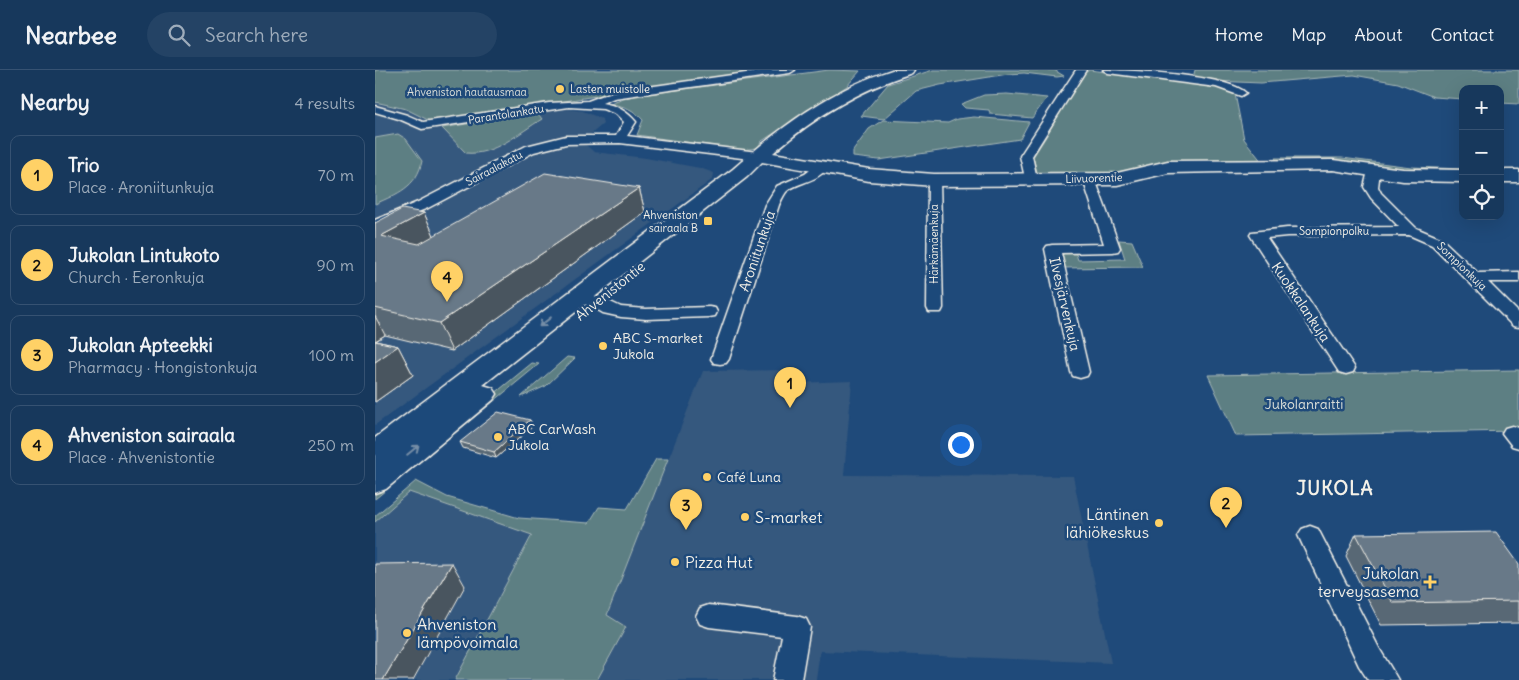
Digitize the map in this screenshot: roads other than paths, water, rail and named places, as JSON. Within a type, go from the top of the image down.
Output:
[{"type":"main road","name":"Ahvenistontie","points":[[375,454],[587,300],[834,107],[841,98],[881,77],[907,70]]},
{"type":"main road","name":"Liivuorentie","points":[[766,161],[822,167],[892,178],[934,180],[1124,178],[1174,166],[1333,165],[1417,176],[1459,176]]},
{"type":"main road","points":[[1504,176],[1519,176]]},
{"type":"main road","name":"Ahvenistontie","points":[[375,481],[587,300]]},
{"type":"street","points":[[591,104],[601,99],[621,94],[673,85],[790,70]]},
{"type":"street","points":[[1108,70],[1218,84],[1241,93]]},
{"type":"street","points":[[1031,179],[1026,156],[1078,74]]},
{"type":"street","points":[[591,104],[617,110],[625,115],[629,122],[620,139]]},
{"type":"street","name":"Parantolankatu","points":[[375,109],[403,117],[422,126],[559,105],[591,104]]},
{"type":"street","name":"Sairaalakatu","points":[[375,225],[423,204],[530,149],[566,140],[620,139],[623,143],[637,146],[766,161]]},
{"type":"street","name":"Aroniitunkuja","points":[[720,359],[772,205],[781,189],[810,177],[822,167]]},
{"type":"street","name":"Sompionkuja","points":[[1374,171],[1371,187],[1375,195],[1411,231],[1437,242],[1519,322]]},
{"type":"street","name":"Ilvesjärvenkuja","points":[[1080,372],[1052,249],[1113,248],[1089,179]]},
{"type":"street","name":"Härkämäenkuja","points":[[934,180],[935,308]]},
{"type":"street","name":"Sompionpolku","points":[[1257,235],[1287,232],[1411,231]]},
{"type":"street","name":"Kuokkalankuja","points":[[1257,235],[1346,368]]},
{"type":"street","points":[[1475,278],[1519,277]]},
{"type":"street","points":[[587,300],[621,312],[646,314],[709,312]]},
{"type":"street","points":[[1310,535],[1369,657],[1384,680]]},
{"type":"street","points":[[709,616],[797,627],[787,680]]},
{"type":"place","name":"Lasten muistolle","points":[[560,89]]},
{"type":"place","name":"Ahveniston sairaala B","points":[[708,221]]},
{"type":"place","name":"Ahveniston sairaala","points":[[447,302]]},
{"type":"place","name":"ABC S-market Jukola","points":[[603,346]]},
{"type":"place","name":"Trio","points":[[790,408]]},
{"type":"place","name":"ABC CarWash Jukola","points":[[498,437]]},
{"type":"place","name":"Café Luna","points":[[707,477]]},
{"type":"place","name":"S-market","points":[[745,517]]},
{"type":"place","name":"Läntinen lähiökeskus","points":[[1159,523]]},
{"type":"place","name":"Jukolan Lintukoto","points":[[1226,528]]},
{"type":"place","name":"Jukolan Apteekki","points":[[686,530]]},
{"type":"place","name":"Pizza Hut","points":[[675,562]]},
{"type":"place","name":"Jukolan terveysasema","points":[[1430,582]]},
{"type":"place","name":"Ahveniston lämpövoimala","points":[[407,633]]},
{"type":"district","name":"JUKOLA","points":[[1335,488]]},
{"type":"park label","name":"Ahveniston hautausmaa","points":[[467,92]]},
{"type":"park label","name":"Jukolanraitti","points":[[1304,404]]}]
